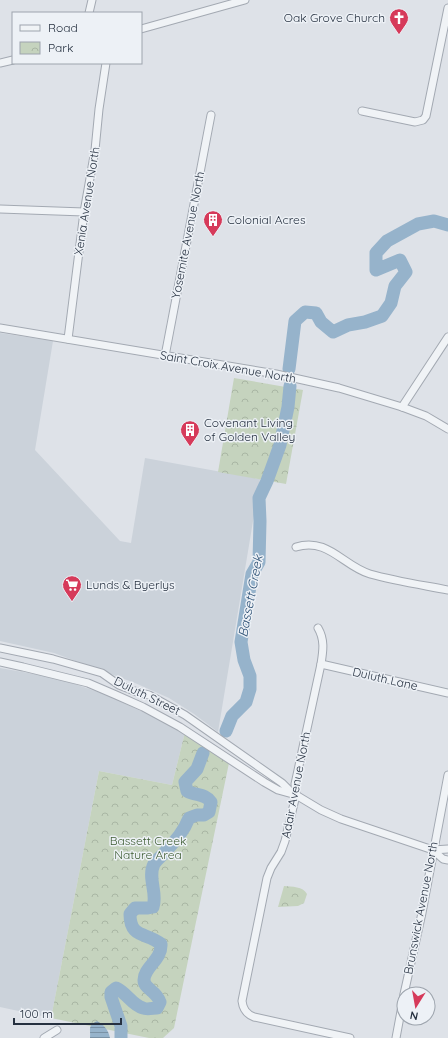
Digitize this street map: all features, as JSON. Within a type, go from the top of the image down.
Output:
[{"type":"street","points":[[89,12],[92,0]]},
{"type":"street","points":[[142,29],[245,0]]},
{"type":"street","points":[[362,111],[415,122],[423,120],[426,116],[448,8]]},
{"type":"street","points":[[0,63],[12,60]]},
{"type":"street","name":"Xenia Avenue North","points":[[68,339],[84,212],[95,150],[106,64]]},
{"type":"street","name":"Yosemite Avenue North","points":[[165,356],[211,115]]},
{"type":"street","points":[[0,209],[84,212]]},
{"type":"street","name":"Saint Croix Avenue North","points":[[0,328],[305,380],[339,388],[402,407],[426,416],[448,429]]},
{"type":"street","points":[[402,407],[448,337]]},
{"type":"street","points":[[296,547],[305,544],[316,545],[328,549],[369,574],[448,590]]},
{"type":"street","name":"Adair Avenue North","points":[[318,628],[323,636],[321,664],[295,784],[296,795],[283,846],[267,878],[242,1006],[245,1011],[254,1017],[350,1038]]},
{"type":"street","name":"Duluth Street","points":[[0,648],[52,659],[102,673],[119,685],[149,695],[185,715],[282,783],[296,795],[321,810],[433,850],[443,859],[448,860]]},
{"type":"street","name":"Duluth Street","points":[[0,662],[88,683],[143,706],[180,726],[264,782],[278,790],[296,795]]},
{"type":"street","name":"Duluth Lane","points":[[321,664],[448,693]]},
{"type":"street","name":"Brunswick Avenue North","points":[[406,986],[422,913],[448,775]]},
{"type":"street","name":"Duluth Street","points":[[433,850],[448,848]]},
{"type":"street","name":"Brunswick Avenue North","points":[[396,1038],[398,1026]]},
{"type":"street","points":[[44,1038],[57,1030]]},
{"type":"shaded area","points":[[0,333],[53,341],[35,450],[120,541],[131,543],[145,458],[260,479],[218,732],[169,698],[135,683],[54,653],[0,641]]},
{"type":"shaded area","points":[[0,668],[57,678],[107,695],[185,732],[172,785],[99,771],[51,1018],[0,1007]]},
{"type":"green space","points":[[234,378],[303,390],[286,484],[218,472]]},
{"type":"green space","name":"Bassett Creek Nature Area","points":[[185,732],[229,763],[174,1028],[163,1038],[149,1038],[51,1018],[99,771],[172,785]]},
{"type":"green space","points":[[284,886],[297,887],[305,891],[307,894],[304,903],[298,906],[278,907]]},
{"type":"water","points":[[97,1021],[102,1024],[108,1032],[110,1038],[90,1038],[90,1028],[92,1024]]},
{"type":"waterway","name":"Bassett Creek","points":[[289,369],[295,321],[305,312],[316,313],[321,322],[333,332],[348,325],[365,322],[382,316],[391,303],[395,286],[406,272],[400,260],[376,270],[376,253],[387,241],[418,224],[434,221],[448,225]]},
{"type":"waterway","name":"Bassett Creek","points":[[226,731],[232,716],[246,702],[250,689],[250,676],[244,660],[241,642],[252,574],[259,562],[259,498],[280,445],[288,407],[290,386]]},
{"type":"waterway","name":"Bassett Creek","points":[[121,1038],[121,1026],[111,997],[111,992],[116,988],[136,1004],[145,1009],[157,1008],[160,1002],[156,995],[146,986],[144,980],[147,971],[159,955],[161,944],[156,940],[136,931],[133,928],[130,914],[135,908],[153,907],[154,896],[152,869],[154,864],[170,847],[185,827],[189,818],[197,815],[204,815],[209,812],[211,802],[209,799],[187,791],[185,782],[197,769],[203,753]]},
{"type":"place","name":"Oak Grove Church","points":[[399,35]]},
{"type":"place","name":"Colonial Acres","points":[[213,237]]},
{"type":"place","name":"Covenant Living of Golden Valley","points":[[190,447]]},
{"type":"place","name":"Lunds & Byerlys","points":[[72,602]]}]
